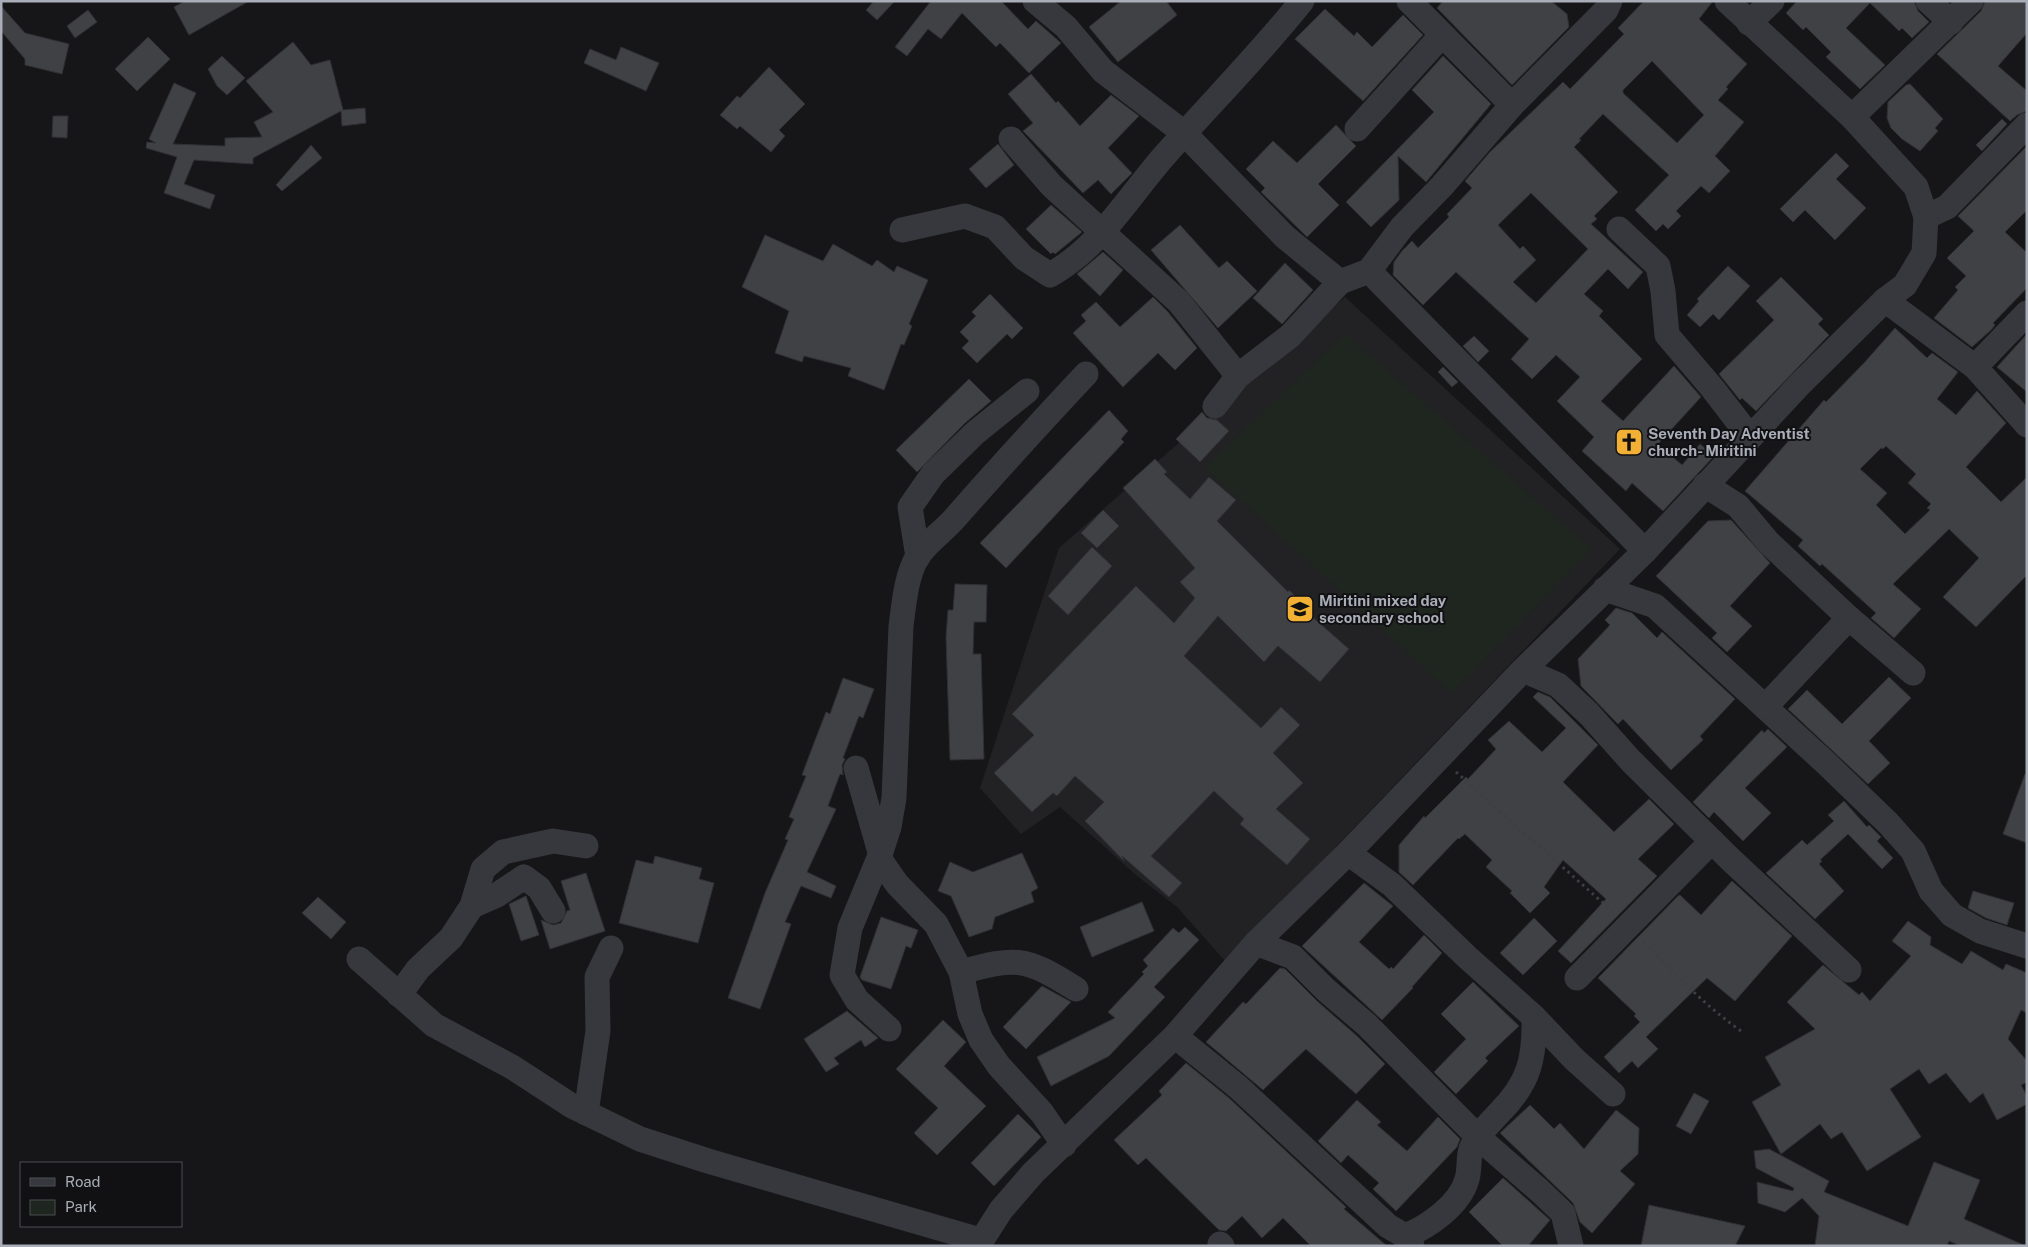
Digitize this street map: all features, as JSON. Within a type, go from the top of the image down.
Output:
[{"type":"street","points":[[1036,1],[1066,27],[1103,70],[1184,133],[1285,237],[1340,282]]},
{"type":"street","points":[[902,230],[965,216],[995,227],[1024,258],[1050,275],[1070,264],[1103,233],[1153,169],[1302,1]]},
{"type":"street","points":[[1408,1],[1512,104]]},
{"type":"street","points":[[359,960],[434,1025],[512,1067],[586,1113],[640,1139],[979,1243],[1014,1196],[1175,1036],[1256,943],[1348,853],[1523,670],[1645,551],[1800,384],[1885,300],[1905,286],[1924,253],[1926,217],[1916,187],[1852,117],[1727,1]]},
{"type":"street","points":[[1749,23],[1772,1]]},
{"type":"street","points":[[1928,1],[1952,22]]},
{"type":"street","points":[[1852,117],[1952,22],[1971,1]]},
{"type":"street","points":[[1215,406],[1238,376],[1290,336],[1340,282],[1369,271],[1402,227],[1442,186],[1512,104],[1605,4]]},
{"type":"street","points":[[1357,129],[1442,35]]},
{"type":"street","points":[[1926,217],[1947,207],[2027,125]]},
{"type":"street","points":[[1011,139],[1052,186],[1179,302],[1238,376]]},
{"type":"street","points":[[1618,229],[1658,266],[1663,291],[1667,335],[1714,389],[1750,438]]},
{"type":"street","points":[[1369,271],[1645,551]]},
{"type":"street","points":[[1885,300],[1975,367],[2027,424]]},
{"type":"street","points":[[1975,367],[2027,312]]},
{"type":"street","points":[[889,1029],[857,1000],[842,974],[850,928],[880,855],[888,827],[895,788],[904,599],[918,557],[1086,374]]},
{"type":"street","points":[[918,557],[910,507],[933,474],[975,433],[1027,390]]},
{"type":"street","points":[[1705,485],[1738,506],[1768,542],[1849,618],[1913,673]]},
{"type":"street","points":[[1605,589],[1655,606],[1827,764],[1913,851],[1931,891],[1952,915],[1980,932],[2027,946]]},
{"type":"street","points":[[1765,708],[1849,618]]},
{"type":"street","points":[[1523,670],[1558,685],[1589,714],[1631,762],[1849,970]]},
{"type":"street","points":[[856,768],[880,855],[897,884],[936,924],[960,972],[970,1014],[981,1040],[999,1066],[1042,1113],[1064,1145]]},
{"type":"street","points":[[1577,978],[1613,938],[1628,926],[1712,841]]},
{"type":"street","points":[[400,996],[418,969],[451,938],[472,906],[483,869],[503,852],[553,842],[586,846]]},
{"type":"street","points":[[1348,853],[1392,885],[1467,957],[1534,1017],[1574,1059],[1613,1094]]},
{"type":"street","points":[[472,906],[497,895],[524,877],[539,888],[553,911]]},
{"type":"street","points":[[1256,943],[1293,957],[1326,990],[1367,1026],[1479,1138],[1563,1213],[1571,1246]]},
{"type":"street","points":[[586,1113],[598,1031],[598,977],[610,948]]},
{"type":"street","points":[[960,972],[999,962],[1031,964],[1076,989]]},
{"type":"street","points":[[1175,1036],[1238,1087],[1388,1226],[1409,1241],[1459,1197],[1467,1179],[1471,1149],[1486,1127],[1514,1097],[1528,1072],[1534,1049],[1534,1017]]},
{"type":"path","points":[[1439,756],[1628,926],[1678,978],[1722,1018],[1740,1031]]},
{"type":"shaded area","name":"Miritini mixed day secondary school","points":[[1345,297],[1620,549],[1226,962],[1177,907],[1137,876],[1060,807],[1021,834],[980,788],[1059,548]]},
{"type":"green space","points":[[1345,334],[1592,549],[1451,693],[1205,467]]},
{"type":"building","points":[[185,1],[249,1],[189,35],[174,7]]},
{"type":"building","points":[[874,1],[895,1],[877,20],[866,10]]},
{"type":"building","points":[[931,1],[1001,1],[1028,29],[1036,21],[1061,43],[1029,73],[1000,43],[996,47],[962,13],[941,39],[928,29],[907,56],[895,47]]},
{"type":"building","points":[[1121,1],[1166,1],[1177,15],[1118,62],[1089,27]]},
{"type":"building","points":[[1443,1],[1551,1],[1567,14],[1569,27],[1512,85],[1437,8]]},
{"type":"building","points":[[1644,1],[1713,1],[1699,19],[1747,64],[1726,87],[1728,89],[1718,100],[1744,122],[1715,156],[1730,171],[1709,193],[1701,186],[1676,211],[1681,216],[1668,229],[1663,224],[1656,231],[1635,210],[1669,175],[1603,114],[1579,139],[1581,140],[1574,147],[1618,192],[1594,216],[1597,219],[1591,224],[1643,272],[1628,289],[1608,269],[1584,294],[1603,311],[1599,316],[1642,359],[1601,401],[1623,421],[1674,366],[1701,397],[1658,444],[1682,465],[1700,444],[1714,456],[1663,511],[1632,483],[1626,491],[1582,451],[1594,437],[1557,401],[1580,377],[1556,355],[1532,379],[1511,359],[1529,339],[1456,272],[1423,305],[1393,275],[1394,262],[1402,251],[1412,241],[1418,248],[1449,217],[1447,214],[1472,188],[1465,181],[1490,152],[1563,82],[1570,89],[1624,34],[1618,28]],"holes":[[[1652,61],[1704,115],[1677,143],[1623,93],[1623,90]],[[1531,193],[1588,249],[1536,303],[1513,282],[1536,260],[1523,246],[1520,249],[1498,225]]]},
{"type":"building","points":[[1797,1],[1914,1],[1918,11],[1929,22],[1912,38],[1902,28],[1899,31],[1870,3],[1846,28],[1885,65],[1860,89],[1826,57],[1831,52],[1806,27],[1803,30],[1786,13]]},
{"type":"building","points":[[1985,1],[2027,1],[2027,33],[1998,66],[2027,91],[2027,111],[2017,115],[2010,121],[1937,54],[1981,11]]},
{"type":"building","points":[[1,6],[25,33],[69,44],[62,74],[25,65],[25,59],[1,31]]},
{"type":"building","points":[[1325,9],[1354,36],[1357,32],[1372,47],[1403,15],[1423,35],[1363,101],[1295,39]]},
{"type":"building","points":[[88,10],[97,22],[75,38],[67,26]]},
{"type":"building","points":[[148,37],[170,59],[137,91],[115,69]]},
{"type":"building","points":[[293,42],[311,65],[330,60],[343,110],[365,108],[366,123],[342,126],[341,111],[253,158],[253,164],[194,160],[184,184],[215,195],[210,209],[164,193],[177,157],[146,148],[147,142],[156,143],[149,139],[174,83],[196,93],[173,144],[225,146],[225,138],[262,137],[254,122],[273,112],[246,81]]},
{"type":"building","points":[[621,47],[659,63],[646,91],[584,63],[590,49],[616,60]]},
{"type":"building","points":[[222,56],[245,78],[227,95],[217,86],[208,69]]},
{"type":"building","points":[[1443,56],[1491,104],[1426,182],[1398,156],[1399,200],[1371,227],[1346,202],[1434,112],[1412,90]]},
{"type":"building","points":[[769,67],[805,104],[779,130],[785,136],[771,152],[740,126],[737,129],[720,115],[737,96],[740,98]]},
{"type":"building","points":[[1031,74],[1056,103],[1058,101],[1080,126],[1111,95],[1139,116],[1108,148],[1132,173],[1111,194],[1098,180],[1083,193],[1023,131],[1033,123],[1008,94]]},
{"type":"building","points":[[1910,84],[1943,119],[1935,128],[1938,131],[1920,151],[1902,139],[1891,128],[1887,118],[1888,102],[1906,85]]},
{"type":"building","points":[[53,116],[68,116],[67,138],[52,137]]},
{"type":"building","points":[[2002,119],[2007,124],[1982,151],[1976,145]]},
{"type":"building","points":[[1336,125],[1356,146],[1318,184],[1339,205],[1307,237],[1261,192],[1265,188],[1246,169],[1273,141],[1297,163]]},
{"type":"building","points":[[998,144],[1014,165],[986,188],[969,169]]},
{"type":"building","points":[[311,145],[322,158],[282,191],[276,185]]},
{"type":"building","points":[[2027,146],[2027,210],[2005,232],[2027,253],[2027,288],[1993,323],[1995,325],[1991,330],[1972,347],[1934,318],[1958,290],[1955,287],[1966,276],[1947,258],[1974,231],[1958,216]]},
{"type":"building","points":[[1836,153],[1849,166],[1836,179],[1866,208],[1835,240],[1805,210],[1793,222],[1780,209]]},
{"type":"building","points":[[1051,205],[1082,232],[1055,254],[1053,252],[1051,254],[1026,229]]},
{"type":"building","points":[[1180,225],[1219,268],[1227,261],[1257,291],[1218,328],[1151,250]]},
{"type":"building","points":[[765,235],[823,261],[833,244],[872,266],[877,260],[894,272],[897,266],[928,280],[909,324],[912,326],[904,345],[901,344],[884,390],[848,376],[851,368],[804,356],[802,362],[775,353],[789,311],[742,287]]},
{"type":"building","points":[[1103,252],[1123,270],[1100,296],[1077,274]]},
{"type":"building","points":[[1285,263],[1313,290],[1282,324],[1253,298]]},
{"type":"building","points":[[1728,266],[1750,286],[1719,320],[1713,314],[1700,327],[1687,315],[1699,301],[1697,299]]},
{"type":"building","points":[[1781,277],[1823,319],[1818,324],[1829,335],[1756,411],[1742,398],[1740,400],[1719,374],[1774,320],[1756,301]]},
{"type":"building","points":[[990,294],[1023,328],[1012,339],[1007,334],[977,363],[962,348],[969,341],[960,332],[976,316],[972,312]]},
{"type":"building","points":[[1153,297],[1168,312],[1197,348],[1175,370],[1158,353],[1123,387],[1073,333],[1086,321],[1081,315],[1096,302],[1120,327]]},
{"type":"building","points":[[1895,328],[1927,358],[1932,353],[1958,372],[1937,399],[1956,415],[1977,391],[2006,423],[1966,467],[2001,502],[2027,477],[2027,575],[1976,627],[1943,597],[1979,558],[1949,529],[1893,584],[1921,609],[1894,638],[1871,618],[1876,613],[1822,564],[1820,566],[1798,546],[1803,540],[1745,491],[1824,400],[1826,402]],"holes":[[[1886,446],[1916,474],[1908,483],[1931,504],[1927,508],[1930,510],[1905,534],[1876,505],[1887,493],[1860,469],[1881,448],[1883,449]]]},
{"type":"building","points":[[2027,334],[2027,392],[1997,367]]},
{"type":"building","points":[[1474,336],[1489,351],[1478,362],[1463,346]]},
{"type":"building","points":[[1443,367],[1458,382],[1452,387],[1438,372]]},
{"type":"building","points":[[969,379],[991,401],[965,423],[917,472],[896,450]]},
{"type":"building","points":[[1109,410],[1128,431],[1121,439],[1124,442],[1006,568],[980,543]]},
{"type":"building","points":[[1202,412],[1207,418],[1217,420],[1229,431],[1200,462],[1176,439]]},
{"type":"building","points":[[1155,459],[1167,472],[1164,474],[1190,499],[1209,477],[1236,500],[1217,521],[1288,592],[1289,590],[1311,611],[1309,614],[1349,649],[1320,682],[1278,646],[1264,662],[1218,616],[1184,656],[1261,728],[1281,707],[1300,725],[1273,753],[1303,783],[1276,809],[1310,839],[1287,865],[1240,824],[1244,819],[1214,791],[1151,856],[1182,883],[1169,897],[1122,856],[1124,861],[1085,821],[1104,802],[1075,776],[1057,796],[1053,793],[1032,812],[994,773],[1034,735],[1012,714],[1136,586],[1174,623],[1195,598],[1180,582],[1195,568],[1123,488]]},
{"type":"building","points":[[1103,510],[1119,526],[1097,548],[1081,533]]},
{"type":"building","points":[[1731,520],[1770,563],[1730,606],[1752,626],[1727,652],[1712,638],[1717,633],[1656,576],[1708,521]]},
{"type":"building","points":[[1092,547],[1112,566],[1068,615],[1048,596]]},
{"type":"building","points":[[955,584],[987,585],[986,622],[974,622],[973,654],[981,654],[984,759],[950,760],[946,637],[948,610],[953,610]]},
{"type":"building","points":[[1616,608],[1632,613],[1657,638],[1662,632],[1735,699],[1700,736],[1703,740],[1671,770],[1623,719],[1618,724],[1581,686],[1578,659],[1610,625],[1605,620]]},
{"type":"building","points":[[1889,677],[1911,698],[1869,741],[1890,763],[1868,784],[1788,709],[1807,690],[1842,724]]},
{"type":"building","points":[[843,678],[874,689],[863,718],[859,716],[843,758],[845,759],[842,765],[843,775],[840,774],[828,806],[836,809],[807,872],[836,886],[831,898],[801,886],[785,922],[791,924],[760,1009],[728,998],[765,893],[788,840],[785,839],[794,819],[789,817],[806,776],[802,775],[826,712],[830,714]]},
{"type":"building","points":[[1538,692],[1550,697],[1598,745],[1563,782],[1614,832],[1649,799],[1674,824],[1638,859],[1657,876],[1571,963],[1558,951],[1606,899],[1563,860],[1544,887],[1550,893],[1530,913],[1510,893],[1512,891],[1486,867],[1492,860],[1465,834],[1458,838],[1413,885],[1399,872],[1399,845],[1424,816],[1425,818],[1466,777],[1468,779],[1496,749],[1488,740],[1509,721],[1542,752],[1566,728],[1533,697]]},
{"type":"building","points":[[1768,729],[1787,747],[1745,788],[1771,813],[1743,841],[1714,812],[1709,818],[1693,802],[1762,730],[1764,733]]},
{"type":"building","points":[[2025,774],[2027,774],[2027,843],[2003,834]]},
{"type":"building","points":[[1844,801],[1867,827],[1869,825],[1881,837],[1877,841],[1893,858],[1882,869],[1848,834],[1820,860],[1822,861],[1819,864],[1844,891],[1815,919],[1766,873],[1802,840],[1807,845],[1834,821],[1828,815]]},
{"type":"building","points":[[1022,853],[1038,888],[1031,892],[1034,902],[995,917],[992,929],[969,937],[951,896],[938,891],[950,862],[973,872]]},
{"type":"building","points":[[655,856],[702,868],[699,879],[714,883],[698,943],[619,923],[636,860],[653,864]]},
{"type":"building","points":[[586,873],[605,931],[550,949],[541,920],[553,925],[561,923],[567,911],[570,910],[561,881]]},
{"type":"building","points":[[1732,881],[1792,936],[1735,1001],[1707,978],[1646,1037],[1658,1049],[1638,1068],[1632,1061],[1619,1073],[1604,1057],[1640,1022],[1634,1016],[1636,1014],[1598,978],[1678,896],[1680,895],[1701,915]]},
{"type":"building","points":[[1364,883],[1393,906],[1359,942],[1389,969],[1391,967],[1393,969],[1424,935],[1442,953],[1413,988],[1382,1020],[1302,946]]},
{"type":"building","points":[[1973,891],[2014,903],[2007,925],[1986,918],[1968,908]]},
{"type":"building","points":[[526,896],[539,935],[521,941],[509,904]]},
{"type":"building","points":[[318,897],[346,922],[331,939],[302,913]]},
{"type":"building","points":[[1142,902],[1154,931],[1092,957],[1080,927]]},
{"type":"building","points":[[881,917],[918,930],[911,948],[906,946],[891,989],[862,980],[860,977]]},
{"type":"building","points":[[1534,918],[1557,941],[1523,975],[1500,953]]},
{"type":"building","points":[[1908,921],[1931,937],[1930,945],[1962,964],[1971,951],[2003,970],[2006,964],[2027,973],[2027,1013],[2021,1010],[2008,1039],[2027,1061],[2027,1082],[2021,1085],[2027,1096],[2027,1104],[1997,1120],[1983,1093],[1970,1103],[1946,1073],[1929,1084],[1919,1069],[1890,1089],[1921,1137],[1867,1171],[1842,1132],[1831,1139],[1820,1124],[1781,1154],[1752,1102],[1781,1085],[1765,1057],[1815,1029],[1787,1002],[1823,965],[1859,995],[1862,992],[1870,1001],[1911,956],[1892,941]]},
{"type":"building","points":[[1185,927],[1199,940],[1154,987],[1165,997],[1109,1056],[1051,1086],[1037,1057],[1115,1018],[1108,1012],[1144,974],[1142,972],[1148,966],[1143,960],[1173,928],[1179,933]]},
{"type":"building","points":[[1280,968],[1285,969],[1385,1064],[1356,1094],[1306,1049],[1263,1090],[1206,1042],[1243,1002],[1246,1004]]},
{"type":"building","points":[[1473,982],[1519,1026],[1485,1058],[1488,1061],[1456,1094],[1434,1072],[1466,1039],[1441,1014]]},
{"type":"building","points":[[1042,986],[1071,1002],[1026,1049],[1003,1027]]},
{"type":"building","points":[[847,1011],[878,1038],[865,1047],[861,1040],[834,1058],[839,1064],[826,1072],[804,1039]]},
{"type":"building","points":[[943,1020],[966,1042],[944,1066],[986,1106],[937,1155],[914,1133],[938,1108],[896,1069]]},
{"type":"building","points":[[1186,1063],[1229,1098],[1346,1207],[1344,1209],[1387,1246],[1311,1246],[1283,1218],[1262,1238],[1242,1216],[1226,1231],[1219,1230],[1146,1158],[1138,1165],[1114,1140],[1162,1095],[1159,1091]]},
{"type":"building","points":[[1694,1093],[1709,1101],[1691,1134],[1676,1126]]},
{"type":"building","points":[[1357,1100],[1381,1122],[1377,1125],[1407,1151],[1438,1117],[1460,1139],[1457,1147],[1396,1211],[1373,1189],[1379,1183],[1348,1155],[1341,1163],[1318,1141]]},
{"type":"building","points":[[1530,1105],[1554,1129],[1560,1123],[1584,1149],[1616,1110],[1639,1128],[1638,1154],[1620,1171],[1635,1184],[1592,1233],[1580,1222],[1573,1203],[1500,1133]]},
{"type":"building","points":[[1018,1114],[1041,1137],[994,1186],[971,1163]]},
{"type":"building","points":[[1769,1149],[1829,1181],[1824,1192],[1908,1226],[1934,1162],[1980,1180],[1964,1219],[2026,1246],[1961,1246],[1949,1241],[1947,1246],[1815,1246],[1819,1216],[1802,1198],[1785,1212],[1758,1203],[1757,1182],[1793,1191],[1794,1188],[1756,1168],[1754,1151]]},
{"type":"building","points":[[1503,1178],[1550,1220],[1528,1246],[1503,1246],[1469,1212]]},
{"type":"building","points":[[1649,1205],[1745,1226],[1735,1246],[1641,1246]]},
{"type":"place","name":"Seventh Day Adventist church- Miritini","points":[[1629,442]]},
{"type":"place","name":"Miritini mixed day secondary school","points":[[1300,609]]}]
